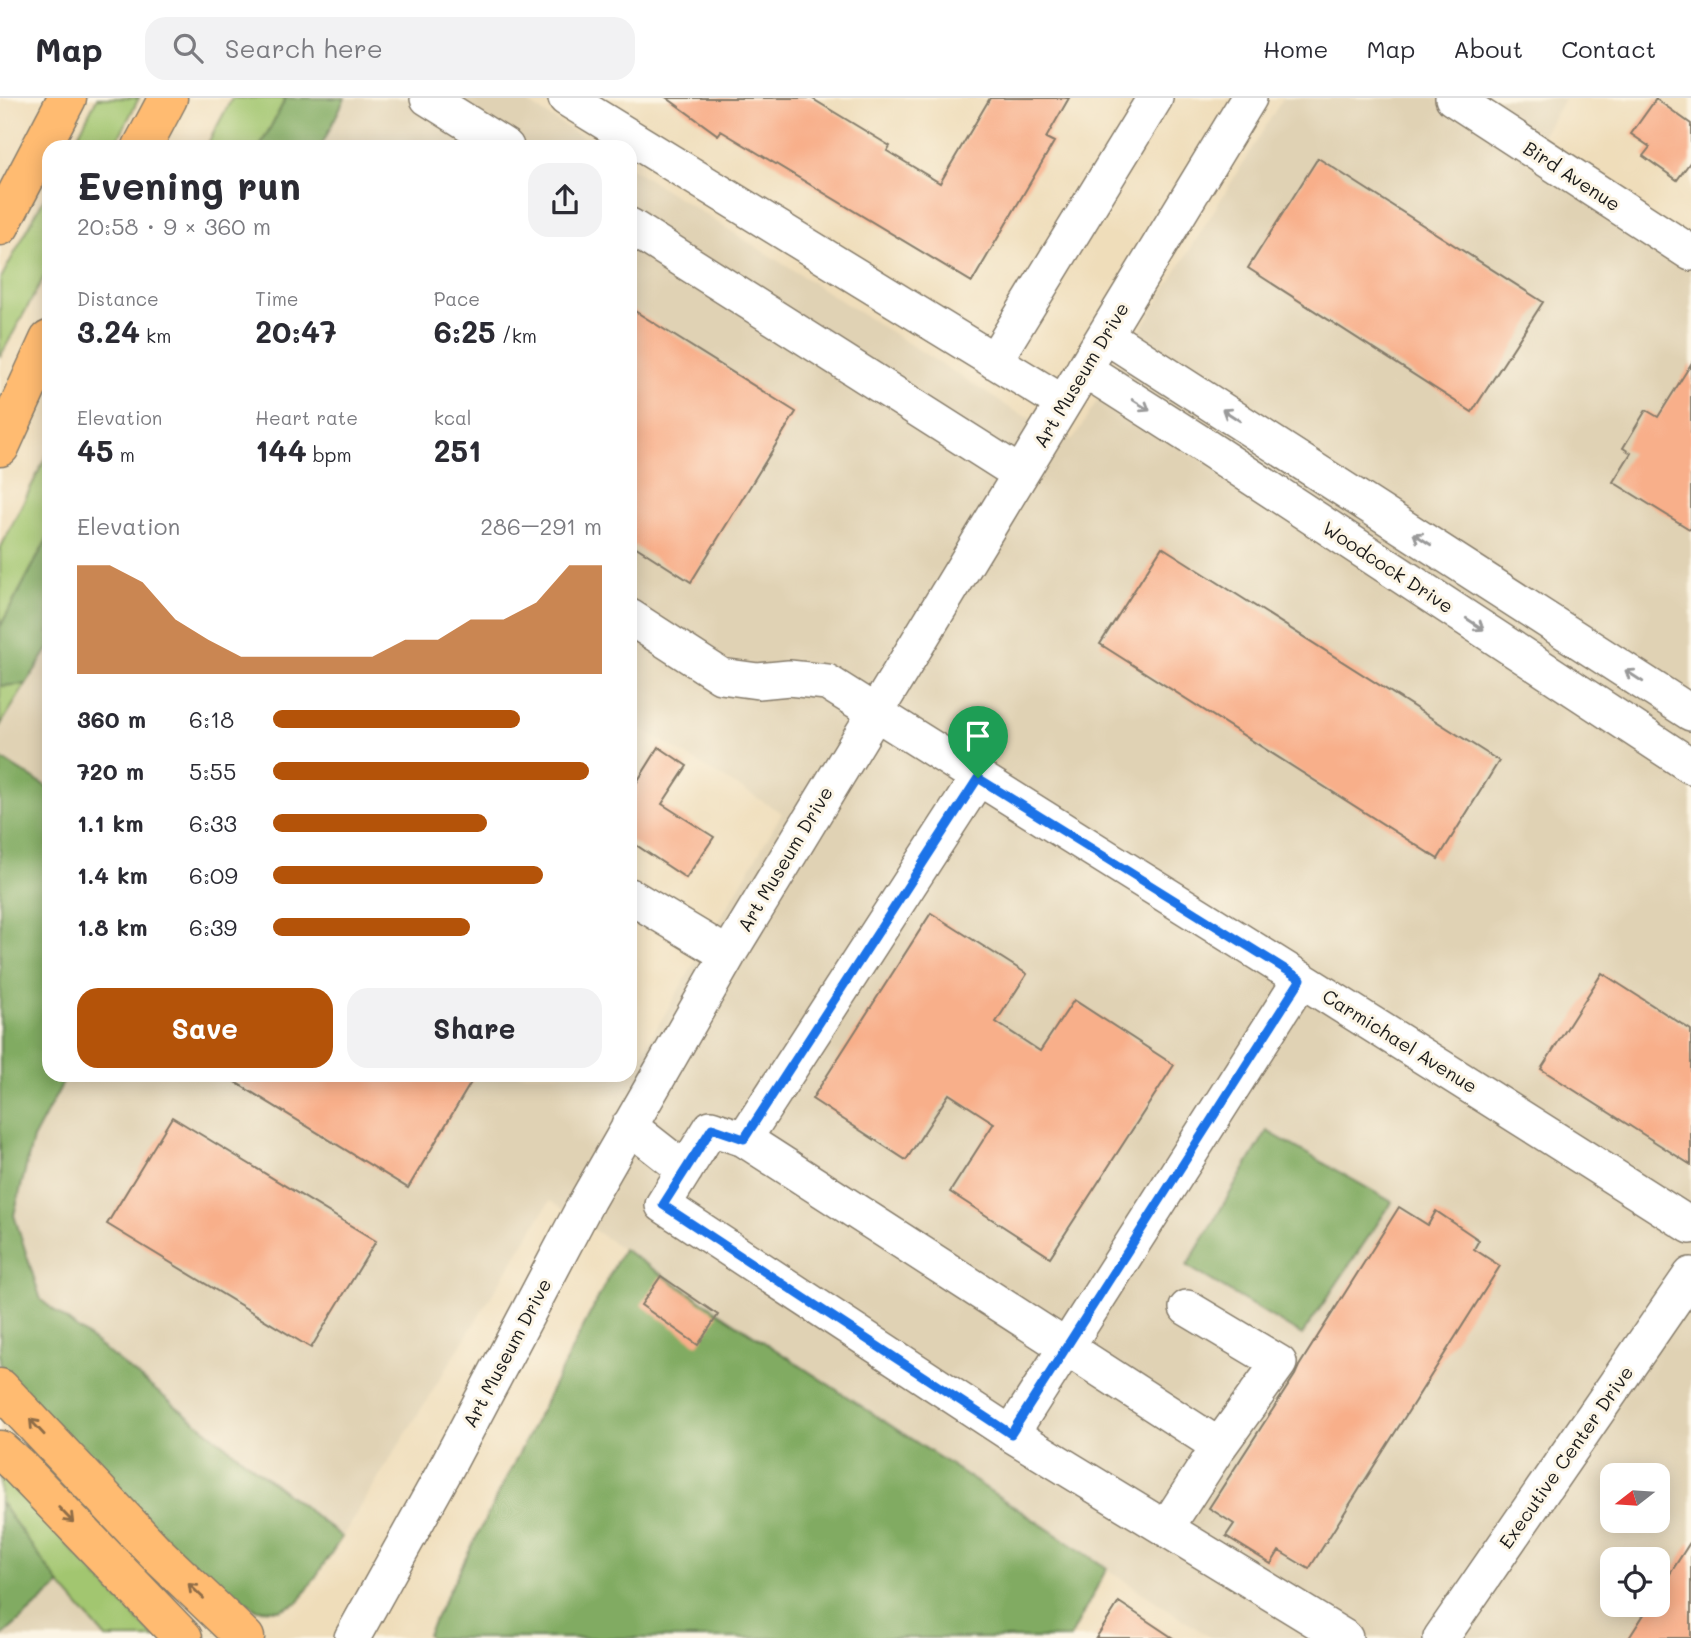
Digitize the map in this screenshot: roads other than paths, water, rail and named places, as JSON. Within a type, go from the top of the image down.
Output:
[{"type":"highway","points":[[0,203],[46,98]]},
{"type":"highway","points":[[45,140],[67,98]]},
{"type":"highway","points":[[146,140],[168,98]]},
{"type":"highway","points":[[0,226],[42,146]]},
{"type":"highway","points":[[0,410],[42,333]]},
{"type":"highway","points":[[0,447],[42,356]]},
{"type":"highway","points":[[0,1388],[155,1552],[245,1638]]},
{"type":"highway","points":[[0,1450],[183,1638]]},
{"type":"street","points":[[428,98],[495,140]]},
{"type":"street","points":[[566,98],[634,140]]},
{"type":"street","points":[[994,361],[1155,98]]},
{"type":"street","name":"Art Museum Drive","points":[[352,1638],[443,1474],[588,1199],[728,955],[1249,98]]},
{"type":"street","name":"Bird Avenue","points":[[1453,98],[1691,253]]},
{"type":"street","points":[[637,142],[1063,403]]},
{"type":"street","points":[[637,230],[1020,474]]},
{"type":"street","points":[[1105,335],[1691,713]]},
{"type":"street","name":"Woodcock Drive","points":[[1084,369],[1691,766]]},
{"type":"street","name":"Carmichael Avenue","points":[[637,622],[721,676],[758,681],[789,678],[827,682],[1691,1226]]},
{"type":"street","points":[[744,1139],[978,778]]},
{"type":"street","points":[[637,900],[728,955]]},
{"type":"street","points":[[1011,1434],[1301,979]]},
{"type":"street","points":[[629,1126],[685,1170]]},
{"type":"street","points":[[1219,1446],[744,1139],[712,1128],[663,1205],[1011,1434],[1345,1638]]},
{"type":"street","name":"Executive Center Drive","points":[[1441,1638],[1691,1275]]},
{"type":"street","points":[[1166,1528],[1219,1446],[1279,1363],[1187,1308]]}]
